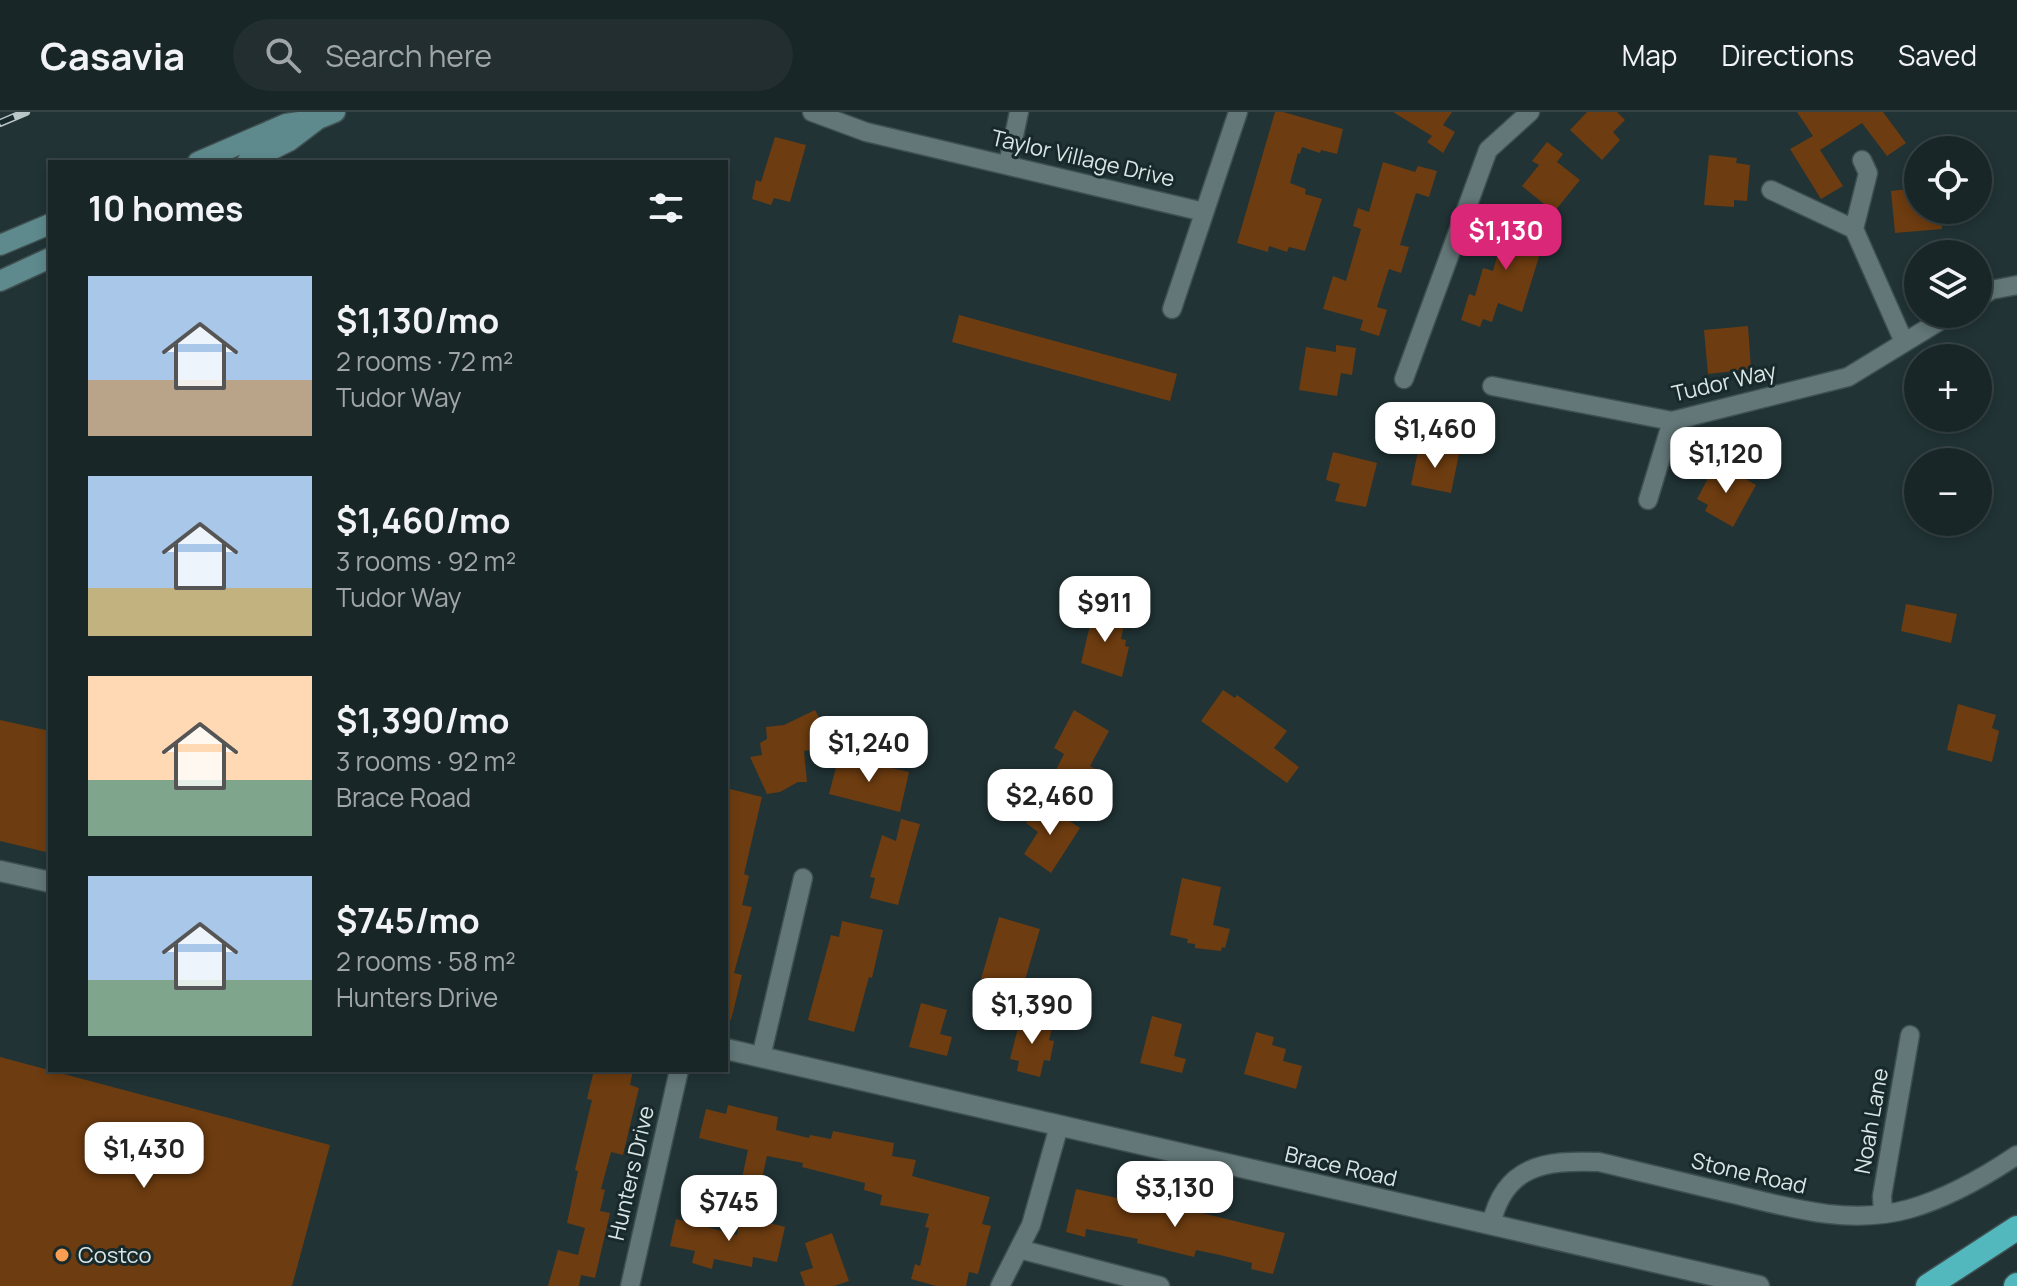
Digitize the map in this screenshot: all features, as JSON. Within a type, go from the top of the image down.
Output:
[{"type":"highway","points":[[1928,1286],[2017,1228]]},
{"type":"main road","points":[[203,160],[286,124],[326,116]]},
{"type":"main road","points":[[251,160],[289,141],[326,116]]},
{"type":"main road","points":[[0,245],[48,225]]},
{"type":"main road","points":[[0,281],[48,259]]},
{"type":"street","name":"Taylor Village Drive","points":[[812,112],[866,132],[1204,212]]},
{"type":"street","points":[[1008,164],[1019,112]]},
{"type":"street","points":[[1172,309],[1238,112]]},
{"type":"street","points":[[1404,379],[1488,150],[1530,112]]},
{"type":"street","points":[[1862,160],[1868,173],[1854,229],[1904,342]]},
{"type":"street","points":[[1771,190],[1854,229]]},
{"type":"street","points":[[1992,290],[2017,285]]},
{"type":"street","name":"Tudor Way","points":[[1492,386],[1672,421],[1848,377],[1928,328]]},
{"type":"street","points":[[1648,500],[1672,421]]},
{"type":"street","points":[[0,871],[48,882]]},
{"type":"street","points":[[761,1057],[803,878]]},
{"type":"street","name":"Noah Lane","points":[[1883,1214],[1882,1196],[1910,1035]]},
{"type":"street","name":"Brace Road","points":[[728,1049],[1759,1286]]},
{"type":"street","name":"Hunters Drive","points":[[630,1286],[679,1072]]},
{"type":"street","points":[[1000,1286],[1031,1225],[1059,1126]]},
{"type":"street","name":"Stone Road","points":[[1491,1225],[1495,1205],[1503,1190],[1517,1176],[1536,1166],[1567,1161],[1599,1162],[1819,1214],[1844,1216],[1906,1210],[1957,1191],[2017,1155]]},
{"type":"street","points":[[1019,1249],[1160,1286]]},
{"type":"building","points":[[1275,112],[1343,129],[1337,154],[1302,147],[1298,153],[1290,183],[1306,189],[1305,194],[1322,199],[1305,251],[1289,247],[1287,252],[1269,246],[1268,252],[1237,243]]},
{"type":"building","points":[[1393,112],[1452,112],[1443,125],[1455,132],[1443,153],[1427,142],[1432,136]]},
{"type":"building","points":[[1587,112],[1617,112],[1625,120],[1613,132],[1620,140],[1602,160],[1570,130]]},
{"type":"building","points":[[1797,112],[1883,112],[1904,144],[1887,156],[1862,123],[1820,150],[1843,186],[1821,199],[1790,149],[1813,136]]},
{"type":"building","points":[[775,137],[806,145],[790,202],[774,198],[771,205],[752,199],[756,180],[761,182]]},
{"type":"building","points":[[1547,142],[1563,154],[1557,162],[1580,180],[1554,212],[1522,186],[1539,165],[1532,161]]},
{"type":"building","points":[[1709,155],[1737,158],[1736,163],[1750,165],[1747,201],[1734,200],[1734,207],[1704,205]]},
{"type":"building","points":[[1383,162],[1415,172],[1418,166],[1437,171],[1429,197],[1416,193],[1400,245],[1409,247],[1401,273],[1389,269],[1377,307],[1387,310],[1379,336],[1360,330],[1363,320],[1323,309],[1333,276],[1346,281],[1361,229],[1353,226],[1358,208],[1369,212]]},
{"type":"building","points":[[1904,190],[1904,224],[1941,224],[1942,229],[1895,233],[1891,191]]},
{"type":"building","points":[[1500,212],[1518,217],[1516,226],[1546,234],[1522,312],[1498,303],[1492,322],[1483,319],[1480,327],[1461,320],[1469,294],[1475,296],[1483,268],[1493,271],[1502,239],[1494,237]]},
{"type":"building","points":[[959,315],[1177,374],[1170,401],[952,342]]},
{"type":"building","points":[[1748,326],[1751,369],[1708,374],[1704,330]]},
{"type":"building","points":[[1336,345],[1356,348],[1352,375],[1341,373],[1337,396],[1299,390],[1306,347],[1336,352]]},
{"type":"building","points":[[1419,446],[1459,454],[1451,493],[1411,485]]},
{"type":"building","points":[[1333,452],[1377,463],[1366,507],[1335,501],[1340,484],[1326,480]]},
{"type":"building","points":[[1715,465],[1756,485],[1733,527],[1705,511],[1708,505],[1697,499]]},
{"type":"building","points":[[1906,604],[1957,614],[1951,643],[1901,631]]},
{"type":"building","points":[[1085,610],[1125,620],[1121,639],[1126,640],[1125,646],[1129,647],[1122,677],[1081,663],[1090,625],[1082,623]]},
{"type":"building","points":[[1223,690],[1235,698],[1237,695],[1287,731],[1274,748],[1299,767],[1287,783],[1201,721]]},
{"type":"building","points":[[1958,704],[1996,715],[1992,728],[1999,731],[1992,762],[1947,750]]},
{"type":"building","points":[[815,710],[832,741],[804,751],[807,782],[798,782],[780,792],[767,794],[750,757],[762,755],[760,743],[767,739],[766,727],[784,725]]},
{"type":"building","points":[[1074,710],[1109,731],[1090,766],[1099,771],[1088,791],[1055,772],[1064,754],[1054,748]]},
{"type":"building","points":[[0,720],[48,731],[48,853],[0,841]]},
{"type":"building","points":[[839,756],[909,772],[900,812],[829,794]]},
{"type":"building","points":[[728,788],[762,797],[744,874],[749,876],[742,905],[752,907],[734,973],[742,975],[731,1020],[728,1019]]},
{"type":"building","points":[[1041,801],[1080,828],[1051,873],[1024,854],[1038,832],[1026,823]]},
{"type":"building","points":[[901,819],[920,824],[898,905],[870,898],[875,878],[870,877],[882,835],[896,841]]},
{"type":"building","points":[[1182,878],[1221,887],[1213,925],[1230,929],[1225,948],[1222,947],[1221,951],[1195,948],[1195,944],[1187,943],[1188,939],[1170,935]]},
{"type":"building","points":[[999,917],[1040,929],[1022,990],[981,979]]},
{"type":"building","points":[[842,921],[883,930],[872,978],[869,977],[854,1032],[808,1020],[831,935],[839,937]]},
{"type":"building","points":[[921,1003],[947,1010],[940,1034],[952,1037],[947,1056],[909,1047]]},
{"type":"building","points":[[1021,1016],[1053,1024],[1049,1040],[1054,1041],[1050,1061],[1044,1060],[1040,1077],[1017,1071],[1019,1061],[1010,1059]]},
{"type":"building","points":[[1152,1016],[1182,1024],[1174,1056],[1186,1059],[1182,1073],[1140,1063]]},
{"type":"building","points":[[1256,1032],[1274,1037],[1272,1045],[1286,1049],[1283,1061],[1302,1066],[1296,1089],[1244,1074]]},
{"type":"building","points":[[0,1057],[330,1145],[292,1286],[0,1286]]},
{"type":"building","points":[[594,1072],[633,1072],[630,1085],[639,1088],[623,1155],[611,1152],[601,1189],[605,1190],[600,1211],[610,1213],[595,1278],[581,1275],[579,1286],[548,1286],[558,1250],[578,1255],[585,1228],[567,1223],[578,1171],[575,1170],[592,1100],[587,1099]]},
{"type":"building","points":[[728,1105],[778,1117],[776,1130],[809,1138],[810,1135],[831,1139],[833,1131],[894,1143],[892,1156],[916,1160],[912,1176],[990,1197],[982,1224],[991,1226],[978,1274],[969,1272],[966,1286],[936,1286],[911,1279],[915,1264],[920,1266],[929,1214],[880,1205],[882,1195],[864,1190],[865,1183],[802,1167],[803,1163],[767,1156],[761,1182],[742,1178],[748,1150],[699,1138],[706,1109],[726,1114]]},
{"type":"building","points":[[1076,1189],[1131,1201],[1132,1195],[1149,1199],[1148,1205],[1184,1212],[1185,1209],[1285,1233],[1273,1274],[1251,1269],[1252,1263],[1196,1250],[1194,1257],[1137,1243],[1138,1239],[1086,1229],[1085,1237],[1066,1232]]},
{"type":"building","points":[[676,1219],[737,1235],[739,1224],[752,1226],[754,1219],[785,1227],[777,1262],[753,1257],[752,1267],[714,1259],[712,1269],[692,1263],[695,1251],[670,1246]]},
{"type":"building","points":[[832,1233],[849,1281],[834,1286],[805,1286],[800,1272],[813,1268],[805,1243]]},
{"type":"railway","points":[[0,123],[26,112]]},
{"type":"place","name":"Costco","points":[[62,1255]]}]
